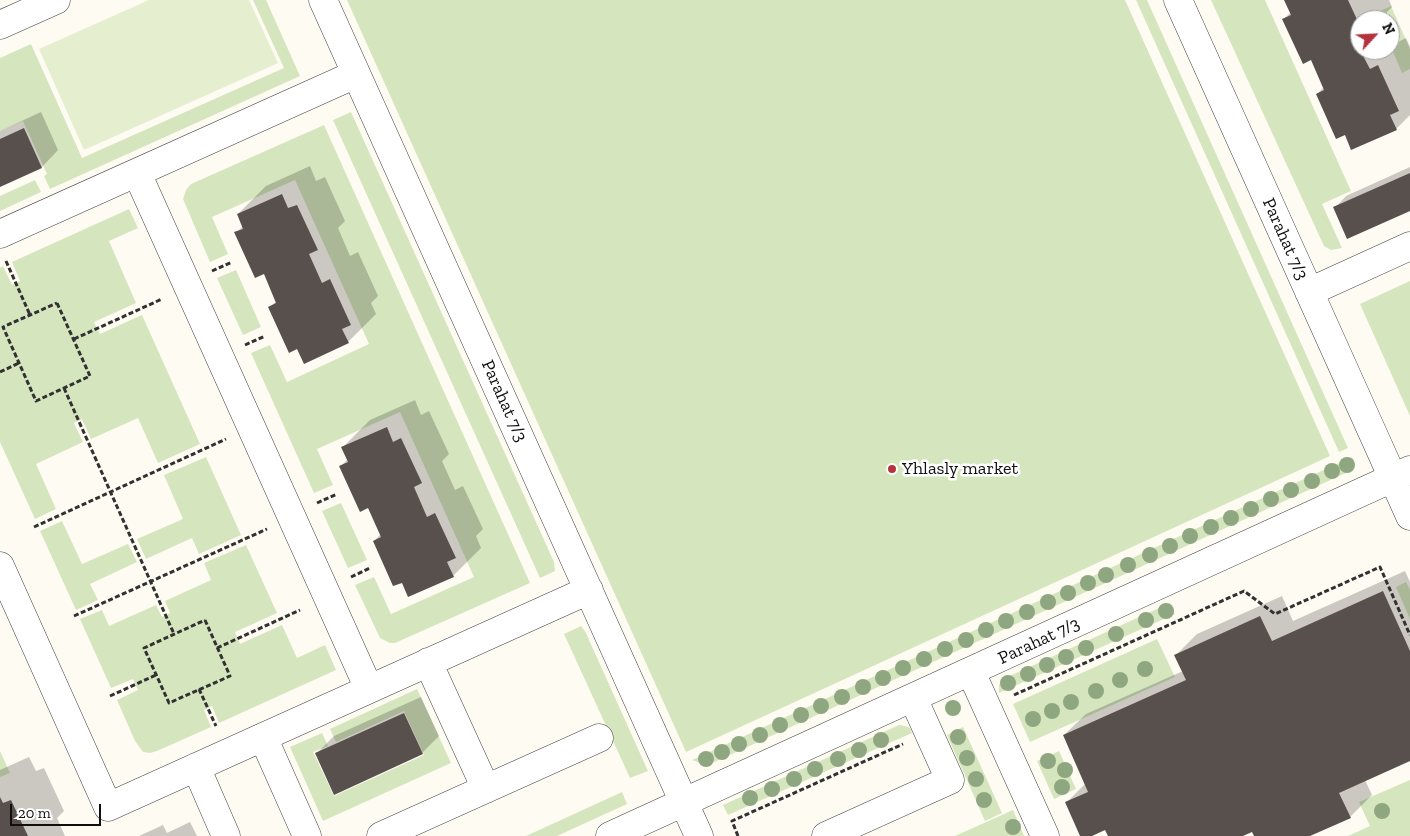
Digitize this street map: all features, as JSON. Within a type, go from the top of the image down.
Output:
[{"type":"street","name":"Parahat 7/3","points":[[323,0],[699,836]]},
{"type":"street","name":"Parahat 7/3","points":[[1178,0],[1309,292],[1402,474],[1410,516]]},
{"type":"street","points":[[0,25],[47,2]]},
{"type":"street","points":[[3,247],[137,173],[356,74]]},
{"type":"street","points":[[137,173],[369,689]]},
{"type":"street","points":[[1309,292],[1410,246]]},
{"type":"street","name":"Parahat 7/3","points":[[610,836],[1402,474]]},
{"type":"street","points":[[0,566],[108,807],[589,590]]},
{"type":"street","points":[[428,662],[486,789]]},
{"type":"street","points":[[971,672],[1045,836]]},
{"type":"street","points":[[826,836],[950,780],[913,698]]},
{"type":"street","points":[[263,737],[307,836]]},
{"type":"street","points":[[380,836],[599,738]]},
{"type":"street","points":[[196,767],[226,836]]},
{"type":"path","points":[[3,247],[30,315]]},
{"type":"path","points":[[209,272],[232,262]]},
{"type":"path","points":[[57,303],[90,376],[36,401],[3,327],[30,315],[57,303]]},
{"type":"path","points":[[74,339],[139,309]]},
{"type":"path","points":[[242,346],[266,336]]},
{"type":"path","points":[[0,372],[19,363]]},
{"type":"path","points":[[64,388],[174,634]]},
{"type":"path","points":[[34,526],[203,450]]},
{"type":"path","points":[[313,504],[337,494]]},
{"type":"path","points":[[74,616],[244,540]]},
{"type":"path","points":[[1009,697],[1244,591],[1275,614],[1380,567],[1410,635]]},
{"type":"path","points":[[347,579],[370,568]]},
{"type":"path","points":[[217,648],[279,619]]},
{"type":"path","points":[[204,620],[230,676],[169,703],[144,648],[174,634],[204,620]]},
{"type":"path","points":[[110,696],[156,675]]},
{"type":"path","points":[[199,689],[217,729]]},
{"type":"path","points":[[738,836],[732,821],[906,743]]},
{"type":"green space","points":[[149,0],[249,0],[278,63],[84,150],[39,49]]},
{"type":"green space","points":[[253,0],[266,0],[300,76],[50,189],[44,176],[47,174],[23,121],[0,131],[0,58],[31,44],[82,158],[284,68]]},
{"type":"green space","points":[[347,0],[1125,0],[1330,456],[686,752]]},
{"type":"green space","points":[[1136,0],[1147,0],[1348,448],[1339,452]]},
{"type":"green space","points":[[1211,0],[1265,0],[1351,191],[1322,204],[1342,248],[1331,250],[1324,246]]},
{"type":"green space","points":[[1391,6],[1393,10],[1382,10]]},
{"type":"green space","points":[[1400,26],[1410,49],[1410,69],[1402,73],[1396,60],[1400,60]]},
{"type":"green space","points":[[351,112],[554,562],[555,571],[540,578],[333,120]]},
{"type":"green space","points":[[324,125],[530,583],[395,643],[390,643],[380,638],[355,585],[374,577],[391,614],[474,577],[400,412],[317,449],[333,485],[314,493],[251,353],[270,345],[287,382],[369,344],[295,180],[212,217],[228,254],[210,262],[183,199],[186,190],[191,184]]},
{"type":"green space","points":[[35,180],[41,192],[0,211],[0,196]]},
{"type":"green space","points":[[129,209],[138,228],[109,241],[136,303],[94,322],[100,334],[142,315],[200,444],[158,463],[138,418],[91,439],[82,419],[74,423],[83,442],[36,464],[56,509],[35,519],[0,442],[0,268],[3,266],[12,285],[20,281],[12,262]]},
{"type":"green space","points":[[236,270],[261,327],[243,335],[217,278]]},
{"type":"green space","points":[[1410,281],[1410,416],[1360,304]]},
{"type":"green space","points":[[206,457],[241,535],[199,554],[192,538],[146,559],[137,539],[183,519],[164,475]]},
{"type":"green space","points":[[1352,457],[1354,461],[1353,466],[1348,472],[710,764],[703,764],[692,760]]},
{"type":"green space","points":[[341,503],[367,560],[348,568],[322,511]]},
{"type":"green space","points":[[62,521],[82,564],[128,544],[137,562],[90,584],[98,600],[76,610],[40,531]]},
{"type":"green space","points":[[246,545],[277,613],[235,632],[240,644],[282,625],[297,658],[325,645],[336,670],[219,723],[212,706],[204,710],[211,727],[157,751],[143,752],[135,741],[117,700],[138,690],[133,679],[111,688],[80,619],[102,610],[109,626],[156,605],[162,617],[170,613],[165,601],[211,580],[204,563]]},
{"type":"green space","points":[[1406,582],[1410,590],[1410,619],[1396,587]]},
{"type":"green space","points":[[1170,603],[1175,614],[999,693],[999,685],[1003,679]]},
{"type":"green space","points":[[581,626],[585,631],[648,771],[630,778],[564,634]]},
{"type":"green space","points":[[1157,639],[1175,677],[1030,742],[1013,704]]},
{"type":"green space","points":[[417,689],[451,763],[323,821],[290,747],[322,733],[328,746],[313,752],[334,796],[424,755],[404,711],[336,742],[330,729]]},
{"type":"green space","points":[[899,725],[910,728],[912,733],[728,815],[723,805]]},
{"type":"green space","points":[[963,727],[1002,813],[985,821],[947,735]]},
{"type":"green space","points":[[0,751],[10,773],[0,777]]},
{"type":"green space","points":[[1059,751],[1076,789],[1054,799],[1037,761]]},
{"type":"green space","points":[[1410,780],[1410,836],[1348,836],[1370,826],[1359,802]]},
{"type":"green space","points":[[622,792],[627,804],[557,836],[526,836]]},
{"type":"green space","points":[[1013,810],[1024,836],[955,836]]},
{"type":"building","points":[[1284,0],[1348,0],[1353,10],[1350,10],[1350,60],[1365,60],[1370,69],[1378,65],[1399,111],[1390,115],[1397,130],[1351,150],[1345,135],[1336,139],[1316,94],[1324,90],[1311,60],[1303,64],[1282,19],[1291,15]]},
{"type":"building","points":[[24,128],[42,168],[0,187],[0,139]]},
{"type":"building","points":[[1410,173],[1410,211],[1347,239],[1333,207]]},
{"type":"building","points":[[282,194],[288,208],[297,205],[318,250],[309,254],[322,283],[330,279],[351,325],[342,329],[349,343],[304,364],[297,349],[289,353],[268,307],[276,303],[264,274],[255,278],[234,232],[243,229],[237,214]]},
{"type":"building","points":[[387,427],[393,442],[401,438],[422,483],[414,487],[427,517],[435,513],[456,558],[447,562],[454,577],[408,597],[402,583],[393,586],[373,541],[381,537],[368,508],[360,512],[339,466],[348,462],[341,447]]},
{"type":"building","points":[[1383,591],[1410,651],[1410,761],[1339,793],[1351,818],[1310,836],[1254,836],[1252,832],[1243,836],[1108,836],[1105,830],[1092,836],[1080,836],[1065,802],[1088,792],[1063,735],[1186,680],[1174,655],[1260,616],[1272,641]]},
{"type":"building","points":[[404,713],[423,754],[334,795],[315,753]]},
{"type":"building","points":[[0,797],[3,803],[11,800],[28,836],[0,836]]},
{"type":"place","name":"Yhlasly market","points":[[892,469]]}]
